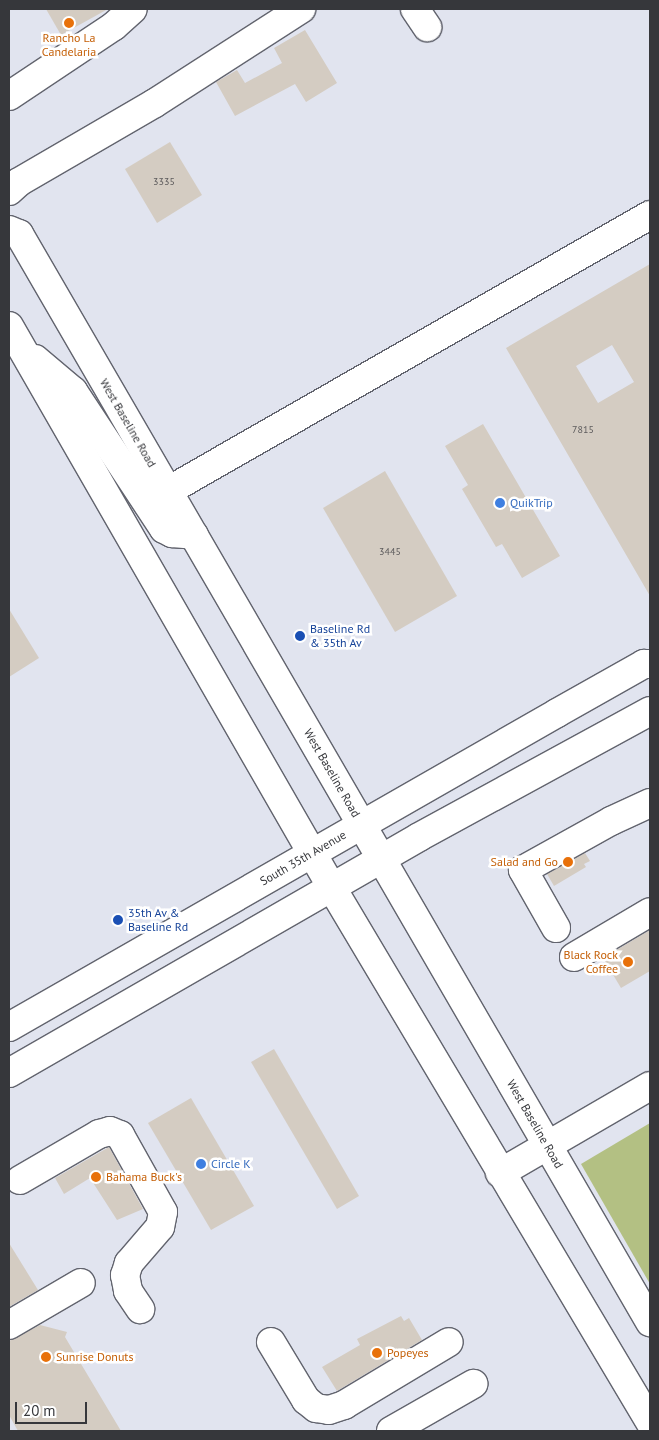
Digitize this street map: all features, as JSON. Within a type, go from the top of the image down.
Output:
[{"type":"main road","points":[[9,96],[114,26],[133,9]]},
{"type":"main road","points":[[9,192],[19,182],[155,104],[301,9]]},
{"type":"main road","points":[[168,491],[650,215]]},
{"type":"main road","name":"West Baseline Road","points":[[9,230],[19,234],[650,1322]]},
{"type":"main road","points":[[14,336],[72,391],[164,528],[172,533],[194,535]]},
{"type":"main road","points":[[14,336],[312,854],[438,1064],[500,1173],[650,1422]]},
{"type":"main road","name":"South 35th Avenue","points":[[9,1027],[644,664],[650,664]]},
{"type":"main road","points":[[9,1073],[382,859],[650,711]]},
{"type":"main road","points":[[556,928],[523,870],[611,821],[650,803]]},
{"type":"main road","points":[[574,957],[650,912]]},
{"type":"main road","points":[[500,1173],[650,1086]]},
{"type":"main road","points":[[20,1180],[99,1134],[110,1131],[120,1134],[163,1212],[160,1227],[129,1263],[125,1274],[128,1291],[140,1310]]},
{"type":"main road","points":[[9,1325],[81,1283]]},
{"type":"main road","points":[[271,1342],[306,1400],[316,1408],[329,1410],[344,1405],[449,1342]]},
{"type":"main road","points":[[391,1431],[473,1384]]},
{"type":"green space","points":[[650,1123],[650,1284],[581,1164]]},
{"type":"building","name":"Rancho La Candelaria","points":[[46,9],[108,9],[61,35]]},
{"type":"building","points":[[305,30],[337,83],[306,102],[295,84],[235,116],[216,82],[237,70],[245,83],[282,63],[274,48]]},
{"type":"building","points":[[170,142],[202,195],[157,223],[125,169]]},
{"type":"building","points":[[650,264],[650,596],[506,348]],"holes":[[[612,345],[634,382],[598,403],[576,366]]]},
{"type":"building","name":"QuikTrip","points":[[483,424],[560,556],[522,578],[502,544],[496,547],[462,489],[468,485],[445,446]]},
{"type":"building","points":[[385,471],[457,596],[395,632],[323,508]]},
{"type":"building","points":[[9,609],[39,658],[9,677]]},
{"type":"building","points":[[585,853],[590,861],[584,864],[586,867],[554,886],[547,874]]},
{"type":"building","name":"Black Rock Coffee","points":[[650,930],[650,971],[621,988],[603,958]]},
{"type":"building","points":[[274,1049],[359,1196],[337,1209],[251,1062]]},
{"type":"building","name":"Circle K","points":[[191,1098],[254,1206],[211,1230],[148,1123]]},
{"type":"building","name":"Bahama Buck's","points":[[109,1147],[143,1209],[117,1220],[90,1178],[64,1194],[55,1178]]},
{"type":"building","points":[[9,1243],[38,1290],[9,1307]]},
{"type":"building","name":"Popeyes","points":[[401,1316],[404,1321],[409,1318],[422,1340],[337,1391],[322,1367],[360,1345],[357,1339]]},
{"type":"building","points":[[40,1325],[67,1332],[65,1337],[121,1431],[18,1431],[9,1415],[9,1341]]},
{"type":"place","name":"Rancho La Candelaria","points":[[69,23]]},
{"type":"place","name":"QuikTrip","points":[[500,503]]},
{"type":"place","name":"Baseline Rd & 35th Av","points":[[300,636]]},
{"type":"place","name":"Salad and Go","points":[[568,862]]},
{"type":"place","name":"35th Av & Baseline Rd","points":[[118,920]]},
{"type":"place","name":"Black Rock Coffee","points":[[628,962]]},
{"type":"place","name":"Circle K","points":[[201,1164]]},
{"type":"place","name":"Bahama Buck's","points":[[96,1177]]},
{"type":"place","name":"Popeyes","points":[[377,1353]]},
{"type":"place","name":"Sunrise Donuts","points":[[46,1357]]}]
